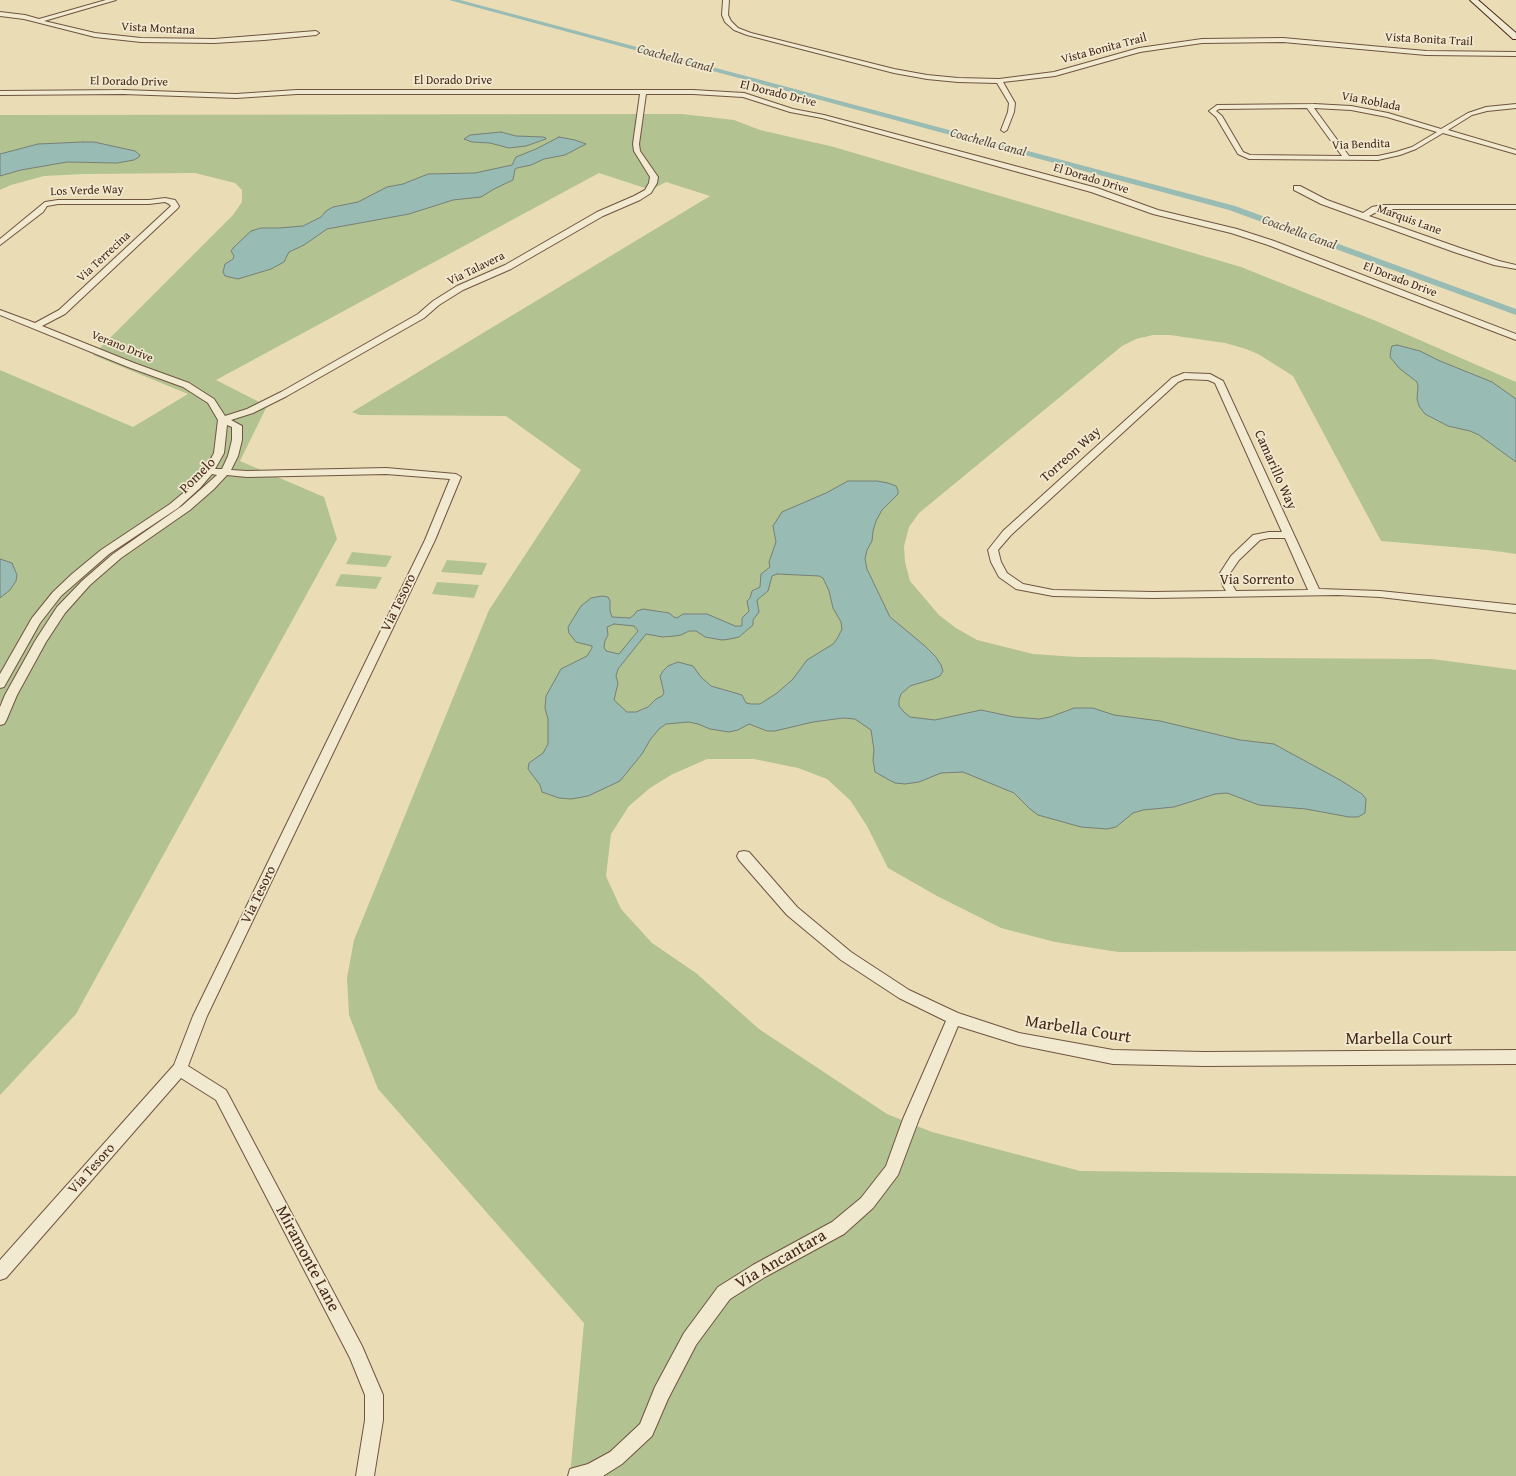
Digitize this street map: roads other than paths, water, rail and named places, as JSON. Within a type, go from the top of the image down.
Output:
[{"type":"main road","points":[[1474,0],[1516,37]]},
{"type":"street","points":[[41,20],[113,0]]},
{"type":"street","name":"Vista Bonita Trail","points":[[726,0],[726,15],[728,22],[736,28],[749,34],[894,71],[935,78],[999,81],[1055,74],[1139,50],[1202,41],[1282,40],[1426,53],[1516,54]]},
{"type":"street","name":"Vista Montana","points":[[0,14],[41,20],[56,26],[95,35],[162,41],[238,40],[316,33]]},
{"type":"street","points":[[999,81],[1012,103],[1011,112],[1004,130]]},
{"type":"street","name":"El Dorado Drive","points":[[0,93],[123,92],[236,96],[298,92],[693,92],[744,95],[792,111],[822,116],[907,139],[1094,190],[1156,212],[1234,231],[1271,243],[1516,337]]},
{"type":"street","name":"Via Talavera","points":[[223,420],[250,411],[284,394],[421,316],[436,303],[460,288],[508,267],[600,214],[638,198],[648,191],[653,184],[654,177],[637,151],[636,144],[643,92]]},
{"type":"street","points":[[1309,106],[1347,158]]},
{"type":"street","name":"Via Roblada","points":[[1244,155],[1240,153],[1219,116],[1212,111],[1217,107],[1336,106],[1368,110],[1516,152]]},
{"type":"street","name":"Via Bendita","points":[[1244,155],[1256,158],[1378,158],[1398,154],[1414,148],[1470,114],[1486,109],[1516,106]]},
{"type":"street","name":"Marquis Lane","points":[[1297,188],[1324,202],[1497,263],[1516,268]]},
{"type":"street","name":"Los Verde Way","points":[[0,243],[40,210],[45,204],[58,202],[149,202],[165,200]]},
{"type":"street","name":"Via Terrecina","points":[[36,326],[62,312],[170,212],[175,206],[172,202],[165,200]]},
{"type":"street","points":[[1364,216],[1375,209],[1382,207],[1516,207]]},
{"type":"street","name":"Verano Drive","points":[[0,312],[186,385],[211,401],[223,420]]},
{"type":"street","name":"Torreon Way","points":[[1003,575],[996,562],[993,550],[1007,533],[1175,380],[1184,376],[1196,376]]},
{"type":"street","name":"Camarillo Way","points":[[1196,376],[1210,377],[1219,381],[1315,593]]},
{"type":"street","name":"Pomelo","points":[[0,684],[36,621],[56,594],[106,552],[174,506],[197,486],[209,471],[219,453],[223,420],[237,426],[237,440],[233,456],[226,472],[186,508],[117,556],[86,583],[62,610],[41,641],[11,694],[0,721]]},
{"type":"street","points":[[209,471],[226,472]]},
{"type":"street","name":"Via Tesoro","points":[[0,1272],[180,1069],[200,1016],[430,540],[456,478],[386,471],[247,474],[226,472]]},
{"type":"street","points":[[1233,594],[1228,586],[1225,573],[1235,558],[1257,537],[1269,535],[1289,535]]},
{"type":"street","name":"Via Sorrento","points":[[1003,575],[1020,587],[1053,593],[1233,594],[1338,592],[1380,594],[1516,609]]},
{"type":"street","name":"Marbella Court","points":[[744,856],[792,911],[846,956],[904,994],[954,1018],[1019,1039],[1113,1057],[1204,1059],[1516,1057]]},
{"type":"street","name":"Via Ancantara","points":[[577,1476],[591,1473],[616,1458],[646,1430],[661,1393],[690,1339],[724,1293],[759,1271],[838,1228],[867,1203],[892,1170],[911,1119],[954,1018]]},
{"type":"street","name":"Miramonte Lane","points":[[180,1069],[221,1095],[356,1352],[374,1395],[374,1420],[366,1476]]},
{"type":"water","points":[[501,132],[516,136],[543,137],[546,139],[526,146],[509,148],[490,143],[472,142],[464,139],[470,135]]},
{"type":"water","points":[[559,137],[586,144],[565,155],[544,159],[531,165],[515,169],[513,180],[481,197],[453,200],[409,214],[327,229],[304,245],[289,252],[284,262],[271,269],[238,279],[225,276],[223,272],[225,264],[233,259],[234,256],[231,251],[251,231],[261,228],[303,226],[321,217],[326,211],[333,207],[358,202],[387,187],[403,184],[428,174],[475,173],[512,165],[516,157]]},
{"type":"water","points":[[94,142],[135,151],[140,155],[134,160],[117,163],[67,162],[21,170],[0,176],[0,154],[38,144]]},
{"type":"water","points":[[1397,345],[1420,351],[1440,361],[1492,382],[1516,399],[1516,462],[1479,435],[1470,431],[1448,426],[1425,414],[1419,406],[1417,399],[1417,382],[1399,368],[1390,357],[1392,346]]},
{"type":"water","points":[[848,481],[877,481],[896,486],[898,490],[898,494],[882,510],[876,521],[872,541],[867,550],[865,559],[867,569],[890,617],[936,657],[943,671],[940,676],[910,686],[901,694],[899,706],[910,717],[935,720],[981,710],[1014,717],[1039,719],[1050,717],[1074,708],[1093,708],[1114,715],[1160,721],[1240,740],[1274,744],[1340,780],[1362,794],[1366,799],[1365,813],[1358,817],[1349,817],[1306,809],[1259,805],[1227,793],[1215,794],[1174,807],[1143,810],[1133,813],[1116,827],[1107,829],[1081,827],[1038,815],[1014,793],[963,772],[941,773],[919,782],[905,784],[895,783],[875,772],[871,730],[855,719],[843,718],[813,722],[775,731],[767,731],[749,724],[738,730],[729,732],[710,729],[689,722],[666,724],[659,729],[650,740],[642,754],[620,781],[588,796],[571,799],[559,798],[542,792],[540,785],[528,769],[529,763],[543,753],[548,744],[548,719],[545,708],[546,696],[561,669],[587,656],[592,648],[592,646],[576,642],[569,633],[568,627],[581,606],[591,598],[602,596],[608,597],[610,601],[610,611],[612,617],[630,618],[637,611],[643,609],[669,613],[677,618],[683,614],[707,614],[735,626],[742,626],[742,618],[749,611],[747,601],[750,598],[752,591],[760,587],[761,574],[770,567],[769,562],[776,542],[773,526],[782,512],[826,493]],"holes":[[[777,574],[819,576],[823,578],[829,591],[833,608],[841,622],[842,629],[833,644],[807,660],[793,679],[777,693],[760,704],[746,703],[742,695],[711,686],[701,677],[693,666],[678,662],[668,666],[663,671],[660,676],[664,693],[648,707],[636,712],[627,712],[614,700],[618,683],[616,676],[618,669],[646,634],[663,637],[681,635],[689,631],[696,631],[705,637],[722,640],[739,637],[753,625],[753,620],[759,612],[757,600],[768,591],[772,576]],[[614,624],[634,626],[638,631],[619,654],[606,651],[604,647],[608,635],[607,627]]]},
{"type":"water","points":[[0,559],[12,563],[17,575],[16,581],[10,590],[0,598]]},
{"type":"waterway","name":"Coachella Canal","points":[[452,0],[1232,208],[1271,221],[1516,312]]}]
